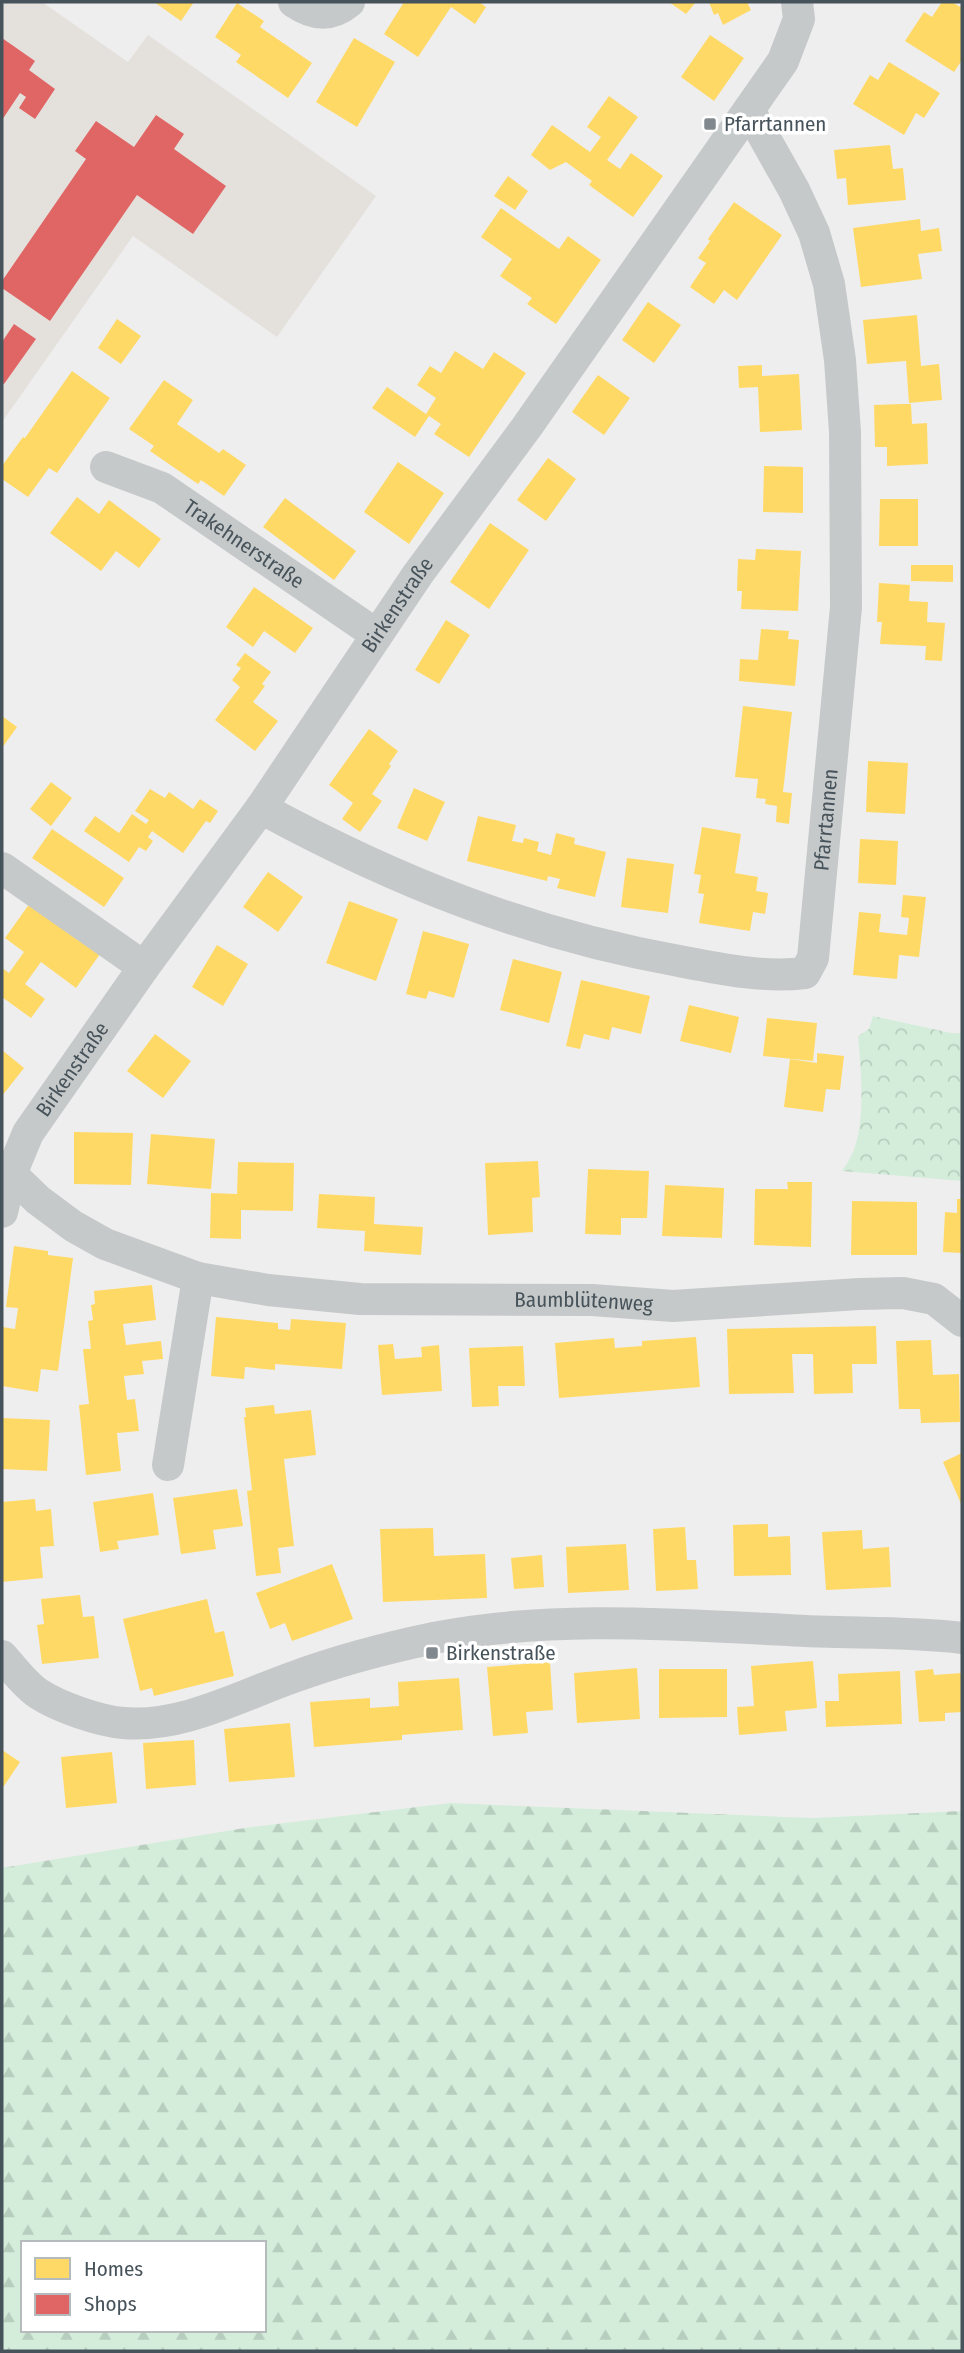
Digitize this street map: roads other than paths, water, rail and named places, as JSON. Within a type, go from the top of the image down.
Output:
[{"type":"street","points":[[294,2],[319,14],[336,11],[349,2]]},
{"type":"street","name":"Birkenstraße","points":[[2,1212],[11,1174],[27,1133],[261,808],[418,574],[526,428],[783,61],[800,19],[797,2]]},
{"type":"street","name":"Pfarrtannen","points":[[261,808],[382,870],[546,931],[632,953],[722,969],[783,975],[805,973],[813,958],[846,607],[845,432],[841,360],[830,284],[814,233],[794,190],[749,110]]},
{"type":"street","name":"Trakehnerstraße","points":[[106,467],[162,488],[377,635]]},
{"type":"street","points":[[2,868],[144,967]]},
{"type":"street","name":"Baumblütenweg","points":[[11,1174],[73,1226],[104,1244],[198,1278],[268,1290],[359,1299],[592,1300],[673,1306],[902,1293],[933,1299],[962,1321]]},
{"type":"street","points":[[168,1465],[198,1278]]},
{"type":"street","points":[[2,1656],[38,1693],[81,1713],[123,1723],[172,1720],[293,1677],[366,1655],[471,1631],[629,1623],[928,1634],[962,1638]]},
{"type":"place","name":"Pfarrtannen","points":[[710,124]]},
{"type":"place","name":"Birkenstraße","points":[[432,1653]]}]
